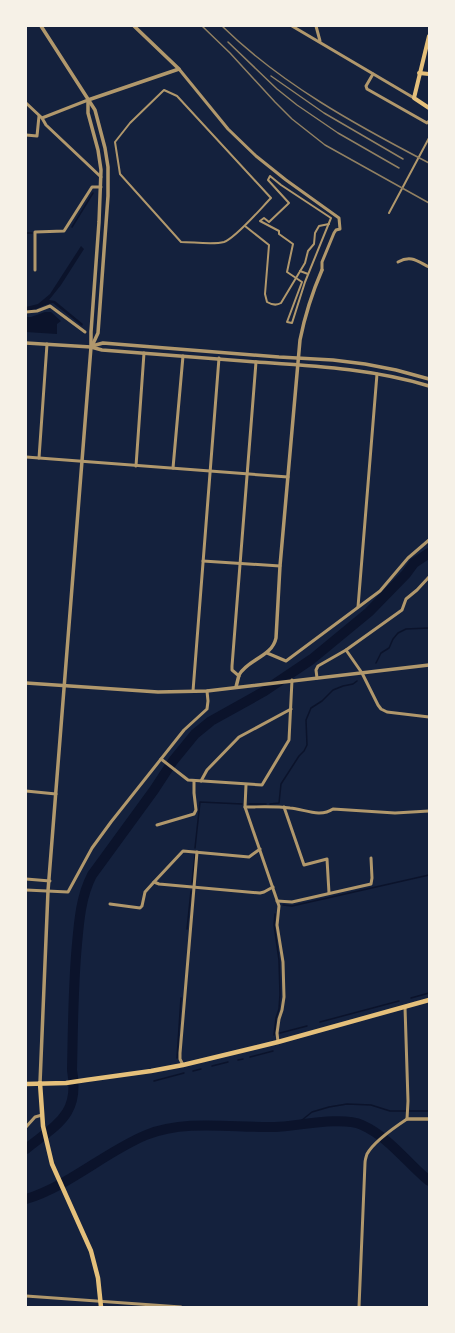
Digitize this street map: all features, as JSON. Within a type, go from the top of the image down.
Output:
[{"type":"main road","points":[[429,36],[414,98],[429,108]]},
{"type":"main road","points":[[419,73],[429,74]]},
{"type":"main road","points":[[26,1084],[66,1083],[183,1065],[278,1042],[429,1000]]},
{"type":"main road","points":[[40,1083],[43,1126],[52,1164],[91,1252],[98,1278],[101,1307]]},
{"type":"street","points":[[41,26],[95,110],[106,148],[108,167],[108,196],[98,333],[91,347]]},
{"type":"street","points":[[134,26],[179,69],[228,129],[256,156],[286,180],[339,218],[340,229],[336,230],[334,233],[322,262],[322,270],[312,292],[300,340],[280,566],[276,638],[274,645],[267,653],[246,666],[239,676],[236,687]]},
{"type":"street","points":[[292,26],[320,41],[414,98]]},
{"type":"street","points":[[316,26],[320,41]]},
{"type":"street","points":[[41,117],[179,69]]},
{"type":"street","points":[[373,74],[366,86],[367,89],[427,123],[429,122]]},
{"type":"street","points":[[164,90],[178,96],[271,198],[245,226],[226,242],[181,242],[120,174],[115,142],[130,123],[164,90]]},
{"type":"street","points":[[40,1083],[48,891],[50,881],[91,347],[101,177],[98,150],[88,113],[88,100]]},
{"type":"street","points":[[26,103],[41,117],[46,125],[101,177]]},
{"type":"street","points":[[26,135],[37,136],[41,117]]},
{"type":"street","points":[[389,213],[429,138]]},
{"type":"street","points":[[270,176],[331,218],[329,224],[308,274],[292,323],[287,322],[302,282],[287,272],[293,244],[279,234],[279,231],[260,221],[264,218],[269,222],[289,203],[268,180],[270,176]]},
{"type":"street","points":[[35,270],[35,232],[64,231],[92,187],[100,187]]},
{"type":"street","points":[[245,226],[269,245],[265,294],[266,302],[271,305],[277,305],[281,303],[306,263],[308,251],[314,244],[315,234],[319,226],[329,224]]},
{"type":"street","points":[[398,262],[404,258],[412,259],[429,267]]},
{"type":"street","points":[[300,271],[308,274]]},
{"type":"street","points":[[26,312],[37,311],[50,306],[85,332]]},
{"type":"street","points":[[26,342],[91,347],[102,350],[297,364],[376,374],[404,379],[429,386]]},
{"type":"street","points":[[91,347],[103,343],[333,360],[396,370],[429,379]]},
{"type":"street","points":[[38,458],[47,344]]},
{"type":"street","points":[[136,466],[144,353]]},
{"type":"street","points":[[173,468],[183,356]]},
{"type":"street","points":[[194,691],[219,358]]},
{"type":"street","points":[[239,676],[232,670],[232,666],[256,362]]},
{"type":"street","points":[[358,607],[376,374]]},
{"type":"street","points":[[26,457],[288,477]]},
{"type":"street","points":[[267,653],[286,661],[380,590],[408,558],[429,540]]},
{"type":"street","points":[[203,561],[280,566]]},
{"type":"street","points":[[317,678],[316,670],[318,666],[346,650],[402,610],[406,600],[429,577]]},
{"type":"street","points":[[346,650],[362,673],[381,709],[387,712],[429,717]]},
{"type":"street","points":[[26,682],[158,692],[207,691],[429,665]]},
{"type":"street","points":[[162,760],[188,780],[262,785],[288,740],[292,680]]},
{"type":"street","points":[[26,890],[68,892],[92,848],[111,822],[162,760],[184,730],[207,710],[207,691]]},
{"type":"street","points":[[201,782],[206,770],[239,737],[290,708]]},
{"type":"street","points":[[157,825],[194,814],[196,810],[194,781]]},
{"type":"street","points":[[246,785],[246,807],[279,906],[277,925],[283,962],[284,997],[277,1033],[278,1042]]},
{"type":"street","points":[[26,791],[56,794]]},
{"type":"street","points":[[246,807],[284,807],[311,813],[326,813],[333,809],[395,813],[429,811]]},
{"type":"street","points":[[284,807],[304,865],[327,859],[329,893]]},
{"type":"street","points":[[110,904],[140,908],[142,906],[144,892],[181,853],[186,851],[248,856],[260,850]]},
{"type":"street","points":[[183,1065],[180,1059],[180,1053],[197,852]]},
{"type":"street","points":[[277,901],[292,902],[371,884],[371,858]]},
{"type":"street","points":[[26,880],[50,881]]},
{"type":"street","points":[[154,882],[159,884],[260,893],[273,887]]},
{"type":"street","points":[[405,1007],[408,1119]]},
{"type":"street","points":[[26,1127],[35,1117],[42,1115]]},
{"type":"street","points":[[359,1307],[364,1172],[367,1155],[374,1146],[397,1126],[408,1119],[429,1120]]},
{"type":"street","points":[[26,1296],[181,1307]]},
{"type":"water","points":[[81,246],[84,249],[61,285],[49,300],[55,301],[83,324],[82,326],[53,303],[26,311],[26,307],[38,304],[50,294]]},
{"type":"water","points":[[45,312],[51,312],[61,321],[57,324],[57,334],[26,332],[26,317],[31,317]]},
{"type":"waterway","points":[[72,227],[93,193]]},
{"type":"waterway","points":[[26,233],[32,233]]},
{"type":"waterway","points":[[26,1149],[64,1117],[73,1098],[73,1007],[77,944],[83,900],[92,875],[154,790],[173,761],[195,734],[211,721],[263,692],[312,659],[369,612],[406,574],[414,563],[429,553]]},
{"type":"waterway","points":[[376,663],[381,653],[389,648],[393,639],[398,633],[406,629],[429,628]]},
{"type":"waterway","points":[[270,804],[279,803],[281,784],[307,745],[306,720],[311,708],[322,701],[333,690],[353,684],[357,681]]},
{"type":"waterway","points":[[195,848],[200,802],[242,804]]},
{"type":"waterway","points":[[249,804],[266,804]]},
{"type":"waterway","points":[[192,883],[195,855]]},
{"type":"waterway","points":[[283,905],[292,906],[429,875]]},
{"type":"waterway","points":[[187,929],[191,891]]},
{"type":"waterway","points":[[274,1035],[280,994],[279,960],[274,925],[275,914]]},
{"type":"waterway","points":[[411,998],[429,993]]},
{"type":"waterway","points":[[177,1058],[181,998]]},
{"type":"waterway","points":[[320,1022],[399,1001]]},
{"type":"waterway","points":[[280,1033],[307,1026]]},
{"type":"waterway","points":[[250,1057],[273,1051]]},
{"type":"waterway","points":[[238,1060],[243,1059]]},
{"type":"waterway","points":[[212,1066],[228,1062]]},
{"type":"waterway","points":[[193,1071],[201,1069]]},
{"type":"waterway","points":[[154,1081],[184,1073]]},
{"type":"waterway","points":[[297,1124],[312,1112],[347,1104],[371,1105],[390,1111],[429,1111]]},
{"type":"waterway","points":[[26,1199],[57,1186],[116,1150],[146,1135],[177,1127],[209,1125],[275,1127],[332,1121],[353,1122],[362,1125],[381,1136],[429,1181]]},
{"type":"railway","points":[[202,26],[230,53],[292,119],[325,145],[429,203]]},
{"type":"railway","points":[[222,26],[269,67],[294,85],[374,134],[429,163]]},
{"type":"railway","points":[[228,42],[277,89],[297,105],[338,133],[399,168]]},
{"type":"railway","points":[[271,76],[324,113],[403,159]]}]
